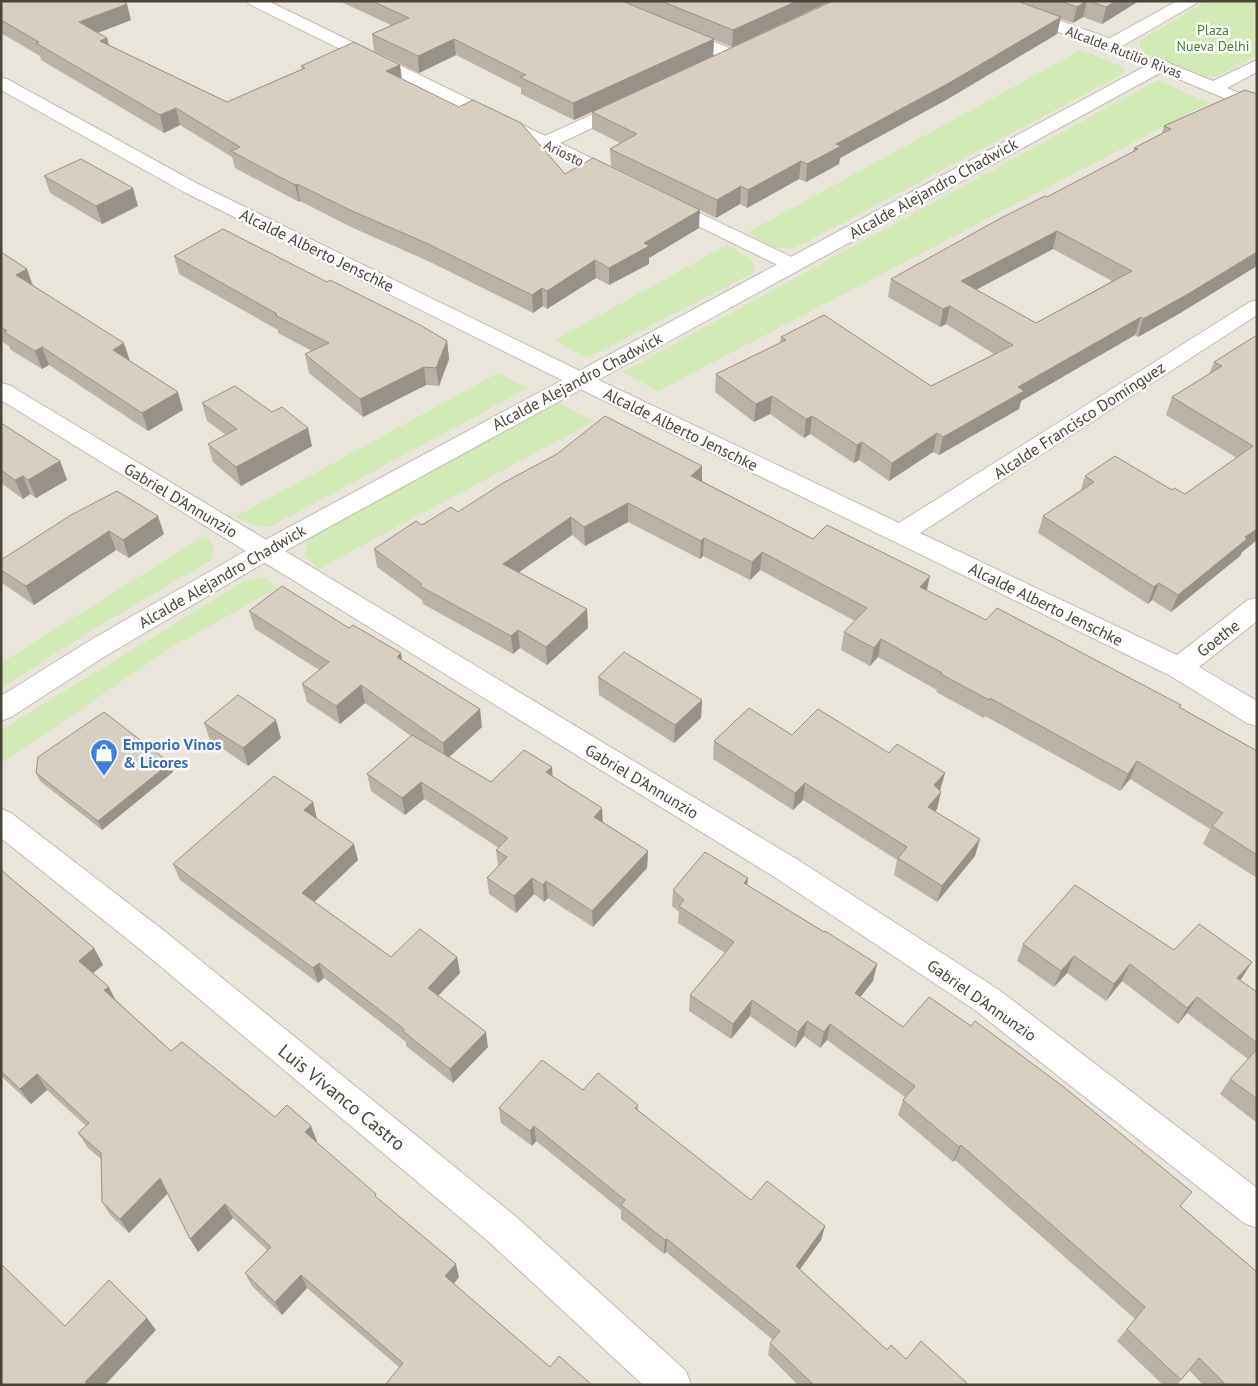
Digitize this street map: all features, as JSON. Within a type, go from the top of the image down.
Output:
[{"type":"street","name":"Ariosto","points":[[255,1],[630,185]]},
{"type":"street","name":"Alcalde Rutilio Rivas","points":[[988,1],[1127,52]]},
{"type":"street","points":[[1111,45],[1189,1]]},
{"type":"street","points":[[663,27],[733,56]]},
{"type":"street","points":[[715,64],[751,48]]},
{"type":"street","name":"Alcalde Rutilio Rivas","points":[[1152,62],[1257,107]]},
{"type":"street","name":"Alcalde Alejandro Chadwick","points":[[1,710],[98,648],[265,551],[793,265],[1152,62]]},
{"type":"street","points":[[1213,88],[1257,65]]},
{"type":"street","name":"Alcalde Alberto Jenschke","points":[[1,83],[190,188],[580,380],[1178,668],[1257,715]]},
{"type":"street","points":[[544,143],[643,97]]},
{"type":"street","points":[[648,194],[793,265]]},
{"type":"street","name":"Alcalde Francisco Domínguez","points":[[900,534],[1257,306]]},
{"type":"street","name":"Gabriel D'Annunzio","points":[[1,390],[787,869],[988,1000],[1257,1210]]},
{"type":"street","name":"Goethe","points":[[1178,668],[1257,607]]},
{"type":"street","name":"Luis Vivanco Castro","points":[[1,820],[152,940],[501,1228],[672,1385]]},
{"type":"shaded area","points":[[1,1],[1257,1],[1257,1385],[1,1385]]},
{"type":"green space","name":"Plaza Nueva Delhi","points":[[1207,1],[1257,1],[1257,55],[1223,74],[1210,77],[1192,73],[1146,54],[1140,47],[1140,40]]},
{"type":"green space","points":[[1081,50],[1123,67],[1125,73],[793,249],[773,247],[747,233]]},
{"type":"green space","points":[[1158,80],[1209,103],[658,391],[623,372]]},
{"type":"green space","points":[[727,245],[752,260],[755,272],[587,358],[555,340]]},
{"type":"green space","points":[[498,373],[528,388],[270,527],[253,525],[235,517]]},
{"type":"green space","points":[[554,401],[595,421],[318,569],[305,556],[307,540]]},
{"type":"green space","points":[[206,535],[214,547],[211,560],[87,633],[1,689],[1,663]]},
{"type":"green space","points":[[263,577],[278,588],[177,644],[1,763],[1,730],[245,581]]},
{"type":"building","points":[[1,1],[123,1],[127,4],[79,22],[107,38],[100,41],[227,102],[305,68],[301,66],[354,42],[400,65],[386,71],[459,107],[473,100],[521,123],[565,174],[593,158],[700,210],[644,243],[649,246],[609,268],[595,260],[547,291],[542,288],[532,295],[426,243],[350,210],[297,184],[295,185],[231,151],[240,147],[176,108],[160,115],[36,43],[39,42],[1,20]]},
{"type":"building","points":[[372,1],[622,1],[714,39],[573,103],[520,77],[526,75],[454,39],[418,56],[372,34],[409,18]]},
{"type":"building","points":[[661,1],[797,1],[733,30]]},
{"type":"building","points":[[833,1],[1017,1],[1061,17],[949,83],[836,144],[841,146],[807,164],[801,161],[748,190],[741,186],[717,200],[610,149],[637,134],[592,112]]},
{"type":"building","points":[[1060,1],[1086,1],[1077,7]]},
{"type":"building","points":[[1089,1],[1116,1],[1106,7]]},
{"type":"building","points":[[1245,90],[1257,94],[1257,252],[1188,294],[1143,319],[1141,317],[1018,387],[1024,391],[943,437],[937,433],[892,463],[862,442],[857,445],[812,416],[806,419],[772,396],[756,404],[716,374],[786,340],[781,337],[824,315],[931,386],[1013,345],[950,306],[943,309],[891,279],[1001,218],[1045,196],[1047,197],[1138,149],[1134,148],[1171,129],[1164,126]],"holes":[[[1057,231],[1132,271],[1036,323],[961,281]]]},
{"type":"building","points":[[81,159],[133,188],[96,206],[44,176]]},
{"type":"building","points":[[223,229],[327,282],[330,280],[420,325],[447,341],[436,368],[424,367],[360,399],[305,354],[329,343],[275,315],[277,314],[174,256]]},
{"type":"building","points":[[1,252],[27,269],[16,275],[124,343],[113,350],[178,392],[142,413],[42,347],[35,351],[4,332],[7,331],[1,327]]},
{"type":"building","points":[[1257,335],[1257,529],[1245,537],[1247,539],[1178,595],[1159,583],[1154,587],[1043,516],[1094,482],[1085,476],[1115,456],[1172,490],[1174,488],[1185,494],[1253,446],[1172,397],[1222,366],[1214,362]]},
{"type":"building","points":[[235,386],[272,412],[282,407],[308,428],[236,467],[208,444],[237,429],[202,403]]},
{"type":"building","points":[[605,416],[702,466],[691,476],[813,539],[827,525],[930,576],[920,587],[986,620],[997,608],[1181,705],[1179,707],[1257,751],[1257,855],[1212,826],[1223,813],[1137,761],[1128,774],[990,698],[989,700],[941,674],[881,639],[874,648],[844,632],[867,608],[762,552],[752,562],[704,538],[701,541],[628,503],[584,527],[571,517],[503,564],[587,609],[546,647],[518,630],[511,636],[420,586],[422,584],[374,549],[416,521],[422,525],[451,507],[458,512],[503,483],[557,454]]},
{"type":"building","points":[[1,423],[60,461],[28,480],[23,476],[15,480],[1,470]]},
{"type":"building","points":[[117,491],[158,516],[123,540],[109,531],[26,586],[1,570],[1,560],[71,515]]},
{"type":"building","points":[[282,586],[349,628],[353,625],[401,653],[397,657],[480,709],[443,743],[361,685],[336,706],[302,684],[329,662],[249,611]]},
{"type":"building","points":[[624,652],[702,700],[675,725],[598,677]]},
{"type":"building","points":[[238,695],[276,720],[243,748],[204,723]]},
{"type":"building","points":[[749,708],[792,735],[818,709],[889,753],[897,744],[945,773],[934,785],[941,792],[928,807],[980,839],[942,886],[898,858],[907,847],[805,783],[795,793],[714,741]]},
{"type":"building","name":"Emporio Vinos & Licores","points":[[104,712],[170,763],[98,821],[36,773],[38,757]]},
{"type":"building","points":[[412,735],[491,782],[524,750],[552,767],[546,772],[602,808],[594,817],[648,851],[592,911],[546,881],[543,885],[532,878],[514,896],[487,878],[507,857],[496,850],[508,838],[421,782],[402,798],[367,774]]},
{"type":"building","points":[[274,776],[313,802],[304,810],[354,844],[302,893],[391,957],[420,929],[457,957],[428,988],[486,1032],[450,1069],[403,1031],[404,1029],[319,963],[313,968],[173,864]]},
{"type":"building","points":[[705,852],[748,878],[744,883],[877,964],[855,993],[903,1027],[929,997],[971,1026],[975,1021],[1065,1088],[1192,1192],[1180,1206],[1257,1272],[1257,1385],[1226,1385],[1199,1358],[1181,1380],[1127,1329],[1145,1307],[961,1145],[959,1147],[903,1100],[915,1086],[830,1024],[824,1032],[807,1021],[798,1032],[752,1000],[733,1024],[690,995],[734,942],[679,906],[684,900],[673,890]]},
{"type":"building","points":[[1,870],[94,948],[79,961],[109,987],[104,990],[171,1051],[182,1042],[275,1117],[287,1105],[311,1126],[305,1132],[376,1194],[375,1196],[456,1264],[445,1276],[550,1367],[559,1356],[592,1385],[385,1385],[403,1363],[301,1275],[275,1302],[245,1273],[271,1247],[225,1204],[190,1239],[160,1178],[120,1219],[102,1202],[101,1153],[78,1133],[89,1123],[37,1074],[20,1089],[1,1071]]},
{"type":"building","points":[[1075,885],[1174,950],[1199,924],[1252,962],[1237,978],[1257,992],[1257,1043],[1197,997],[1187,1008],[1130,964],[1114,984],[1074,956],[1061,971],[1023,944]]},
{"type":"building","points":[[1257,1049],[1257,1099],[1230,1079]]},
{"type":"building","points":[[542,1060],[583,1090],[598,1073],[638,1105],[635,1108],[751,1200],[767,1181],[825,1226],[796,1266],[887,1350],[891,1345],[906,1359],[921,1341],[967,1383],[965,1385],[814,1385],[770,1343],[780,1331],[667,1239],[665,1240],[621,1205],[625,1200],[534,1126],[530,1131],[499,1108]]},
{"type":"building","points":[[1,1264],[65,1326],[109,1280],[147,1318],[85,1382],[88,1385],[1,1385]]},
{"type":"place","name":"Emporio Vinos & Licores","points":[[104,777]]}]
